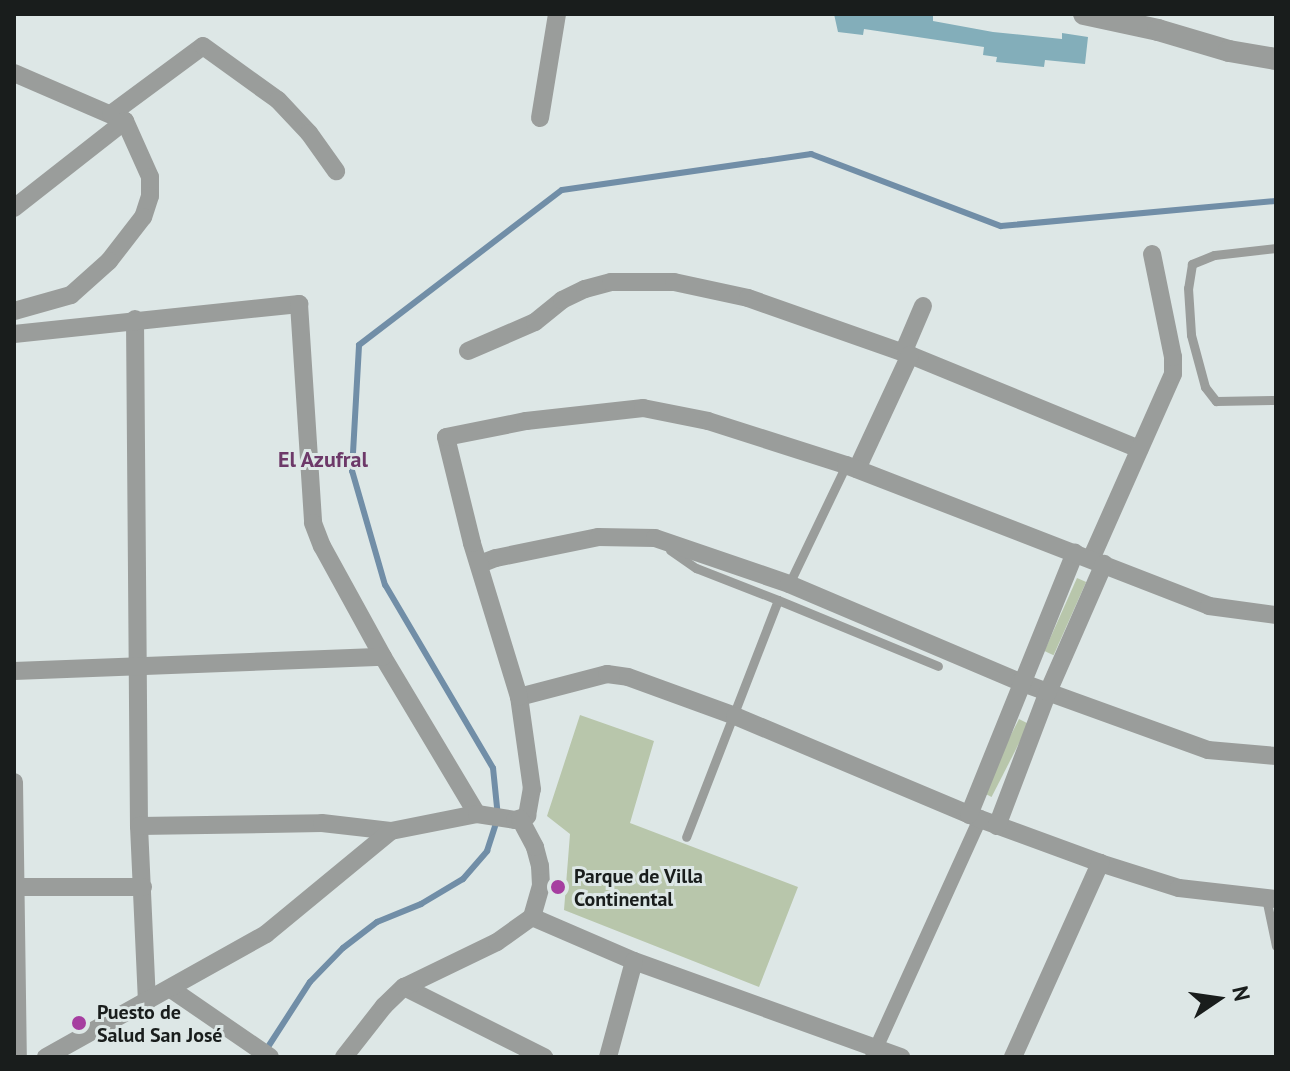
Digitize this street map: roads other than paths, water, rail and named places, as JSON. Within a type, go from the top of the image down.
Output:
[{"type":"street","points":[[540,118],[557,14]]},
{"type":"street","points":[[1122,18],[1229,51],[1276,59]]},
{"type":"street","points":[[14,208],[203,46],[278,100],[309,133],[336,171]]},
{"type":"street","points":[[14,311],[71,295],[109,261],[143,217],[150,196],[150,177],[118,118],[18,80]]},
{"type":"street","points":[[982,820],[1020,682],[1090,558],[1173,374],[1173,357],[1152,254]]},
{"type":"street","points":[[468,351],[535,322],[562,300],[611,282],[661,282],[712,288],[906,354],[1139,449]]},
{"type":"street","points":[[14,334],[299,304],[313,523],[322,546],[383,657],[477,814]]},
{"type":"street","points":[[852,467],[906,354],[923,306]]},
{"type":"street","points":[[135,319],[139,826],[147,1002]]},
{"type":"street","points":[[139,826],[322,823],[391,831],[477,814],[518,819],[527,816],[532,789],[519,697],[446,437],[574,413],[643,408],[708,421],[852,467],[1209,606],[1276,615]]},
{"type":"street","points":[[480,564],[598,537],[655,538],[789,584],[1020,682],[1208,750],[1276,756]]},
{"type":"street","points":[[874,1051],[982,820],[1048,692],[1090,558]]},
{"type":"street","points":[[14,671],[383,657]]},
{"type":"street","points":[[519,697],[607,674],[628,677],[735,716],[982,820],[1100,863],[1179,888],[1271,898]]},
{"type":"street","points":[[14,782],[18,1057]]},
{"type":"street","points":[[344,1057],[384,1006],[404,987],[497,942],[532,917],[541,885],[540,866],[535,847],[518,819]]},
{"type":"street","points":[[46,1057],[147,1002],[177,994],[266,934],[391,831]]},
{"type":"street","points":[[1013,1057],[1100,863]]},
{"type":"street","points":[[16,887],[143,887]]},
{"type":"street","points":[[532,917],[634,961],[874,1051],[901,1057]]},
{"type":"street","points":[[608,1057],[634,961]]},
{"type":"street","points":[[404,987],[544,1057]]},
{"type":"street","points":[[177,994],[270,1057]]},
{"type":"lane","points":[[1276,248],[1214,255],[1192,264],[1188,288],[1191,335],[1205,387],[1216,401],[1276,400]]},
{"type":"lane","points":[[789,584],[852,467]]},
{"type":"lane","points":[[655,538],[696,568],[938,666]]},
{"type":"lane","points":[[686,837],[778,600]]},
{"type":"lane","points":[[1271,898],[1276,946]]},
{"type":"waterway","points":[[266,1050],[310,982],[343,948],[377,922],[421,904],[463,879],[487,851],[498,817],[493,768],[385,585],[352,471],[359,345],[562,190],[811,154],[1001,226],[1276,201]]},
{"type":"place","name":"Parque de Villa Continental","points":[[558,887]]},
{"type":"place","name":"Puesto de Salud San José","points":[[79,1023]]},
{"type":"district","name":"El Azufral","points":[[323,460]]}]
